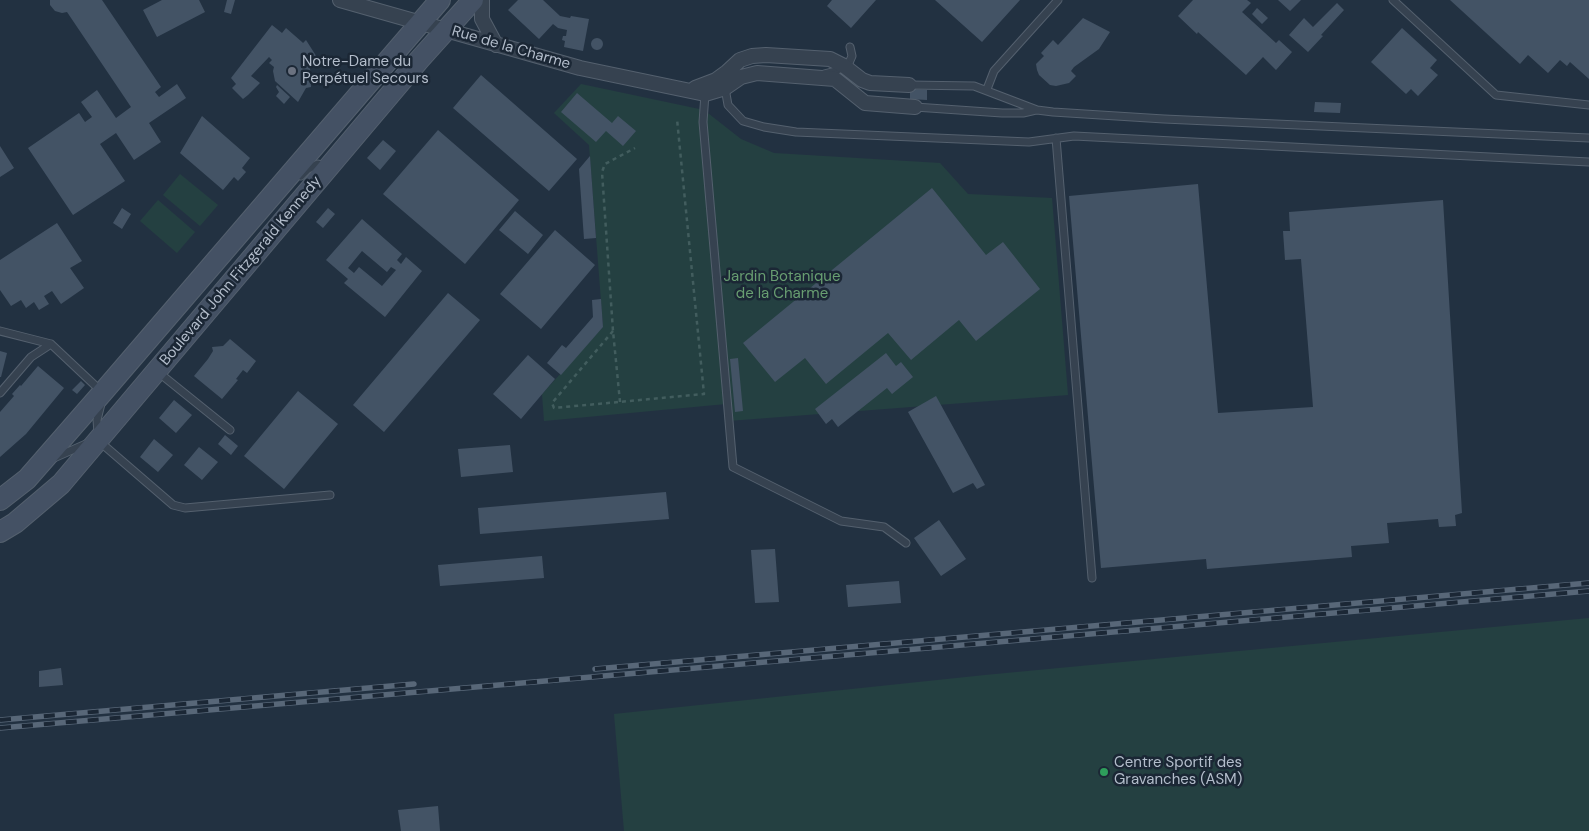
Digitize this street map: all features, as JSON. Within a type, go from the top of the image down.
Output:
[{"type":"main road","name":"Boulevard John Fitzgerald Kennedy","points":[[0,500],[27,479],[276,197],[440,0]]},
{"type":"main road","name":"Boulevard John Fitzgerald Kennedy","points":[[0,532],[15,523],[62,484],[473,0]]},
{"type":"street","name":"Rue de la Charme","points":[[340,0],[361,3],[421,23],[580,68],[705,94],[725,88],[741,77],[757,73],[835,80],[865,103],[915,107]]},
{"type":"street","points":[[482,0],[482,19],[496,45]]},
{"type":"street","name":"Rue de la Charme","points":[[685,90],[701,87],[716,80],[728,72],[740,60],[752,56],[766,55],[830,58],[862,80],[870,83],[909,85]]},
{"type":"lane","points":[[987,90],[994,72],[1058,0]]},
{"type":"lane","points":[[1393,0],[1496,95],[1589,105]]},
{"type":"lane","points":[[811,77],[836,71],[849,63],[852,56],[850,47]]},
{"type":"lane","points":[[909,85],[974,86],[1036,110]]},
{"type":"lane","points":[[725,88],[728,105],[743,121],[764,128],[796,132],[1030,142],[1074,136],[1589,162]]},
{"type":"lane","points":[[705,94],[703,122],[733,467],[841,521],[884,528],[906,543]]},
{"type":"lane","points":[[915,107],[1002,113],[1023,113],[1036,110],[1164,119],[1589,138]]},
{"type":"lane","points":[[1056,138],[1092,578]]},
{"type":"lane","points":[[298,179],[308,169],[318,164],[330,167]]},
{"type":"lane","points":[[0,331],[51,344],[103,392],[97,420],[98,441],[173,505],[185,508],[330,495]]},
{"type":"lane","points":[[0,393],[30,357],[51,344]]},
{"type":"lane","points":[[157,371],[230,430]]},
{"type":"lane","points":[[39,465],[83,444],[98,441]]},
{"type":"path","points":[[613,331],[552,402],[554,408],[704,394],[677,118]]},
{"type":"path","points":[[620,402],[602,172],[605,164],[635,148]]},
{"type":"green space","name":"Jardin Botanique de la Charme","points":[[581,84],[704,110],[741,139],[774,153],[940,163],[968,194],[1052,198],[1068,395],[728,421],[726,404],[544,421],[542,394],[603,327],[589,145],[554,113]]},
{"type":"green space","points":[[180,174],[218,205],[200,226],[163,195]]},
{"type":"green space","points":[[158,200],[195,232],[177,253],[140,221]]},
{"type":"green space","name":"Centre Sportif des Gravanches (ASM)","points":[[1589,618],[1589,831],[624,831],[614,714],[985,675]]},
{"type":"building","points":[[50,0],[102,0],[161,87],[155,92],[159,97],[177,84],[186,98],[149,123],[161,142],[134,160],[116,133],[100,144],[125,181],[73,215],[28,148],[79,113],[85,122],[92,117],[81,102],[97,90],[116,118],[131,107],[67,12],[55,11],[50,5]]},
{"type":"building","points":[[162,0],[199,0],[205,12],[157,37],[143,10]]},
{"type":"building","points":[[227,0],[235,0],[231,14],[224,12]]},
{"type":"building","points":[[518,0],[543,0],[560,16],[589,19],[583,51],[564,47],[565,41],[562,40],[563,36],[566,36],[567,30],[558,28],[553,24],[539,39],[508,10]]},
{"type":"building","points":[[832,0],[876,0],[851,28],[827,6]]},
{"type":"building","points":[[935,0],[1020,0],[982,42]]},
{"type":"building","points":[[1193,0],[1247,0],[1251,3],[1242,12],[1276,43],[1279,40],[1292,52],[1276,70],[1263,57],[1246,75],[1178,16]]},
{"type":"building","points":[[1278,0],[1301,0],[1290,11]]},
{"type":"building","points":[[1450,0],[1589,0],[1589,79],[1570,62],[1567,66],[1560,60],[1548,73],[1528,55],[1520,64]]},
{"type":"building","points":[[1337,3],[1344,10],[1308,52],[1289,35],[1304,18],[1313,27]]},
{"type":"building","points":[[1257,8],[1268,18],[1262,24],[1252,14]]},
{"type":"building","points":[[1083,18],[1110,32],[1099,49],[1074,67],[1071,71],[1076,76],[1069,83],[1056,86],[1050,85],[1039,75],[1037,70],[1036,64],[1044,56],[1041,53],[1053,40],[1058,45]]},
{"type":"building","points":[[272,25],[282,33],[286,28],[303,43],[306,40],[320,62],[310,67],[311,87],[306,88],[298,102],[275,81],[274,67],[269,63],[272,60],[269,57],[251,76],[260,83],[248,95],[243,99],[232,88],[236,84],[231,78]]},
{"type":"building","points":[[1402,28],[1437,60],[1430,68],[1438,75],[1418,96],[1411,89],[1406,94],[1371,62]]},
{"type":"building","points":[[599,38],[602,39],[602,49],[595,50],[592,49],[591,42],[592,39]]},
{"type":"building","points":[[481,75],[577,159],[549,191],[453,108]]},
{"type":"building","points":[[277,85],[290,97],[284,104],[276,96],[279,92],[276,87]]},
{"type":"building","points":[[910,89],[927,90],[927,100],[910,99]]},
{"type":"building","points":[[577,93],[612,123],[618,116],[636,131],[623,146],[606,131],[596,142],[561,112]]},
{"type":"building","points":[[1315,102],[1341,103],[1340,113],[1314,112]]},
{"type":"building","points":[[202,116],[250,158],[242,168],[246,172],[238,181],[234,177],[223,190],[180,153]]},
{"type":"building","points":[[438,130],[519,200],[465,264],[383,194]]},
{"type":"building","points":[[383,140],[396,151],[380,170],[367,158]]},
{"type":"building","points":[[0,146],[14,168],[0,177]]},
{"type":"building","points":[[590,156],[596,238],[584,239],[579,169]]},
{"type":"building","points":[[1198,184],[1218,413],[1313,407],[1301,259],[1285,260],[1283,231],[1290,231],[1289,212],[1443,200],[1462,513],[1455,515],[1456,526],[1439,527],[1438,519],[1387,523],[1389,543],[1351,546],[1352,557],[1207,569],[1206,559],[1101,568],[1069,196]]},
{"type":"building","points":[[932,188],[986,255],[1003,242],[1040,289],[976,341],[959,320],[911,360],[888,333],[826,384],[805,358],[775,382],[743,343]]},
{"type":"building","points":[[122,208],[131,214],[122,229],[113,223]]},
{"type":"building","points":[[328,208],[335,214],[323,228],[316,222]]},
{"type":"building","points":[[515,211],[543,235],[528,254],[499,230]]},
{"type":"building","points":[[362,219],[402,254],[397,260],[401,264],[406,257],[422,271],[385,317],[344,283],[348,279],[326,260]],"holes":[[[362,251],[387,272],[391,267],[396,270],[382,286],[359,267],[354,273],[348,268]]]},
{"type":"building","points":[[57,223],[82,261],[70,268],[84,288],[61,304],[52,291],[44,296],[49,304],[39,310],[34,302],[26,308],[21,300],[11,306],[0,290],[0,260]]},
{"type":"building","points":[[555,230],[595,265],[541,329],[500,294]]},
{"type":"building","points":[[448,293],[480,320],[384,432],[353,405]]},
{"type":"building","points":[[601,299],[603,327],[561,375],[547,363],[562,345],[566,348],[593,317],[592,300]]},
{"type":"building","points":[[230,339],[256,361],[247,373],[243,370],[236,379],[238,380],[222,399],[194,376],[213,351],[212,347],[223,346]]},
{"type":"building","points":[[0,351],[7,353],[1,377],[0,377]]},
{"type":"building","points":[[886,353],[896,366],[901,362],[913,377],[892,394],[887,388],[838,427],[832,419],[826,424],[815,409]]},
{"type":"building","points":[[528,355],[555,379],[521,419],[493,394]]},
{"type":"building","points":[[738,358],[743,411],[735,412],[730,359]]},
{"type":"building","points":[[38,366],[64,388],[26,434],[0,457],[0,412],[14,396],[12,394]]},
{"type":"building","points":[[81,381],[85,385],[77,394],[72,390]]},
{"type":"building","points":[[298,391],[338,424],[284,489],[244,456]]},
{"type":"building","points":[[936,396],[985,485],[977,489],[973,483],[953,493],[908,412]]},
{"type":"building","points":[[174,400],[192,415],[176,433],[159,418]]},
{"type":"building","points":[[225,435],[238,446],[231,455],[218,444]]},
{"type":"building","points":[[154,439],[173,455],[158,472],[140,457]]},
{"type":"building","points":[[510,445],[513,472],[461,477],[458,449]]},
{"type":"building","points":[[199,447],[218,462],[202,480],[184,465]]},
{"type":"building","points":[[666,492],[669,519],[480,534],[478,508]]},
{"type":"building","points":[[939,520],[966,559],[941,576],[914,538]]},
{"type":"building","points":[[775,549],[779,602],[755,603],[751,550]]},
{"type":"building","points":[[542,556],[544,578],[440,586],[438,565]]},
{"type":"building","points":[[899,581],[901,603],[848,607],[846,585]]},
{"type":"building","points":[[61,668],[63,685],[39,687],[39,671]]},
{"type":"building","points":[[438,806],[440,831],[401,831],[398,810]]},
{"type":"railway","points":[[595,669],[1589,583]]},
{"type":"railway","points":[[0,728],[1589,591]]},
{"type":"railway","points":[[0,720],[414,684]]},
{"type":"place","name":"Notre-Dame du Perpétuel Secours","points":[[292,71]]},
{"type":"place","name":"Centre Sportif des Gravanches (ASM)","points":[[1104,772]]}]
